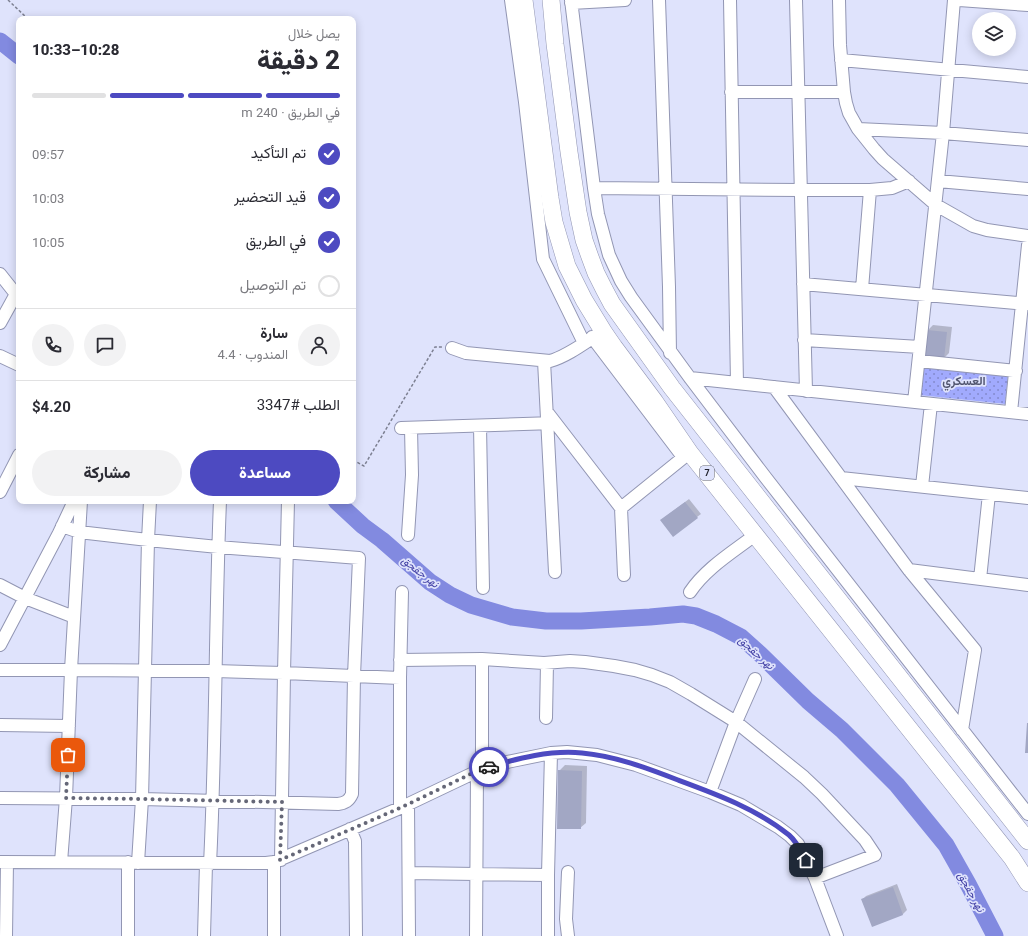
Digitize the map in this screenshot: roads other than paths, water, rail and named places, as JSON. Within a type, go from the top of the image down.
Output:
[{"type":"highway","name":"7","points":[[524,0],[543,153],[554,222],[567,266],[584,300],[593,337],[614,347],[655,402],[687,455],[755,535],[1012,858],[1028,883]]},
{"type":"highway","points":[[550,0],[578,212],[584,240],[604,289],[622,318],[672,388],[1028,841]]},
{"type":"street","points":[[452,348],[466,353],[544,361],[555,360],[593,337],[542,259],[525,102],[511,0]]},
{"type":"street","points":[[625,0],[571,2],[598,214],[604,239],[614,268],[631,297],[670,353],[1028,814]]},
{"type":"street","points":[[659,0],[670,353]]},
{"type":"street","points":[[730,0],[736,383]]},
{"type":"street","points":[[796,0],[806,391]]},
{"type":"street","points":[[839,0],[840,45],[844,92],[849,113],[858,130],[883,159],[936,205],[973,226],[986,230],[1028,236]]},
{"type":"street","points":[[914,402],[936,205],[954,0]]},
{"type":"street","points":[[959,0],[1028,4]]},
{"type":"street","points":[[841,60],[1028,77]]},
{"type":"street","points":[[731,92],[844,92]]},
{"type":"street","points":[[858,130],[943,133],[1028,140]]},
{"type":"street","points":[[594,188],[870,190],[892,188],[909,181]]},
{"type":"street","points":[[938,181],[1028,190]]},
{"type":"street","points":[[862,289],[870,190]]},
{"type":"street","points":[[1011,412],[1025,304],[1028,245]]},
{"type":"street","points":[[0,274],[16,294]]},
{"type":"street","points":[[804,284],[1025,304]]},
{"type":"street","points":[[0,323],[16,299]]},
{"type":"street","points":[[804,340],[920,348]]},
{"type":"street","points":[[0,356],[16,364]]},
{"type":"street","points":[[544,361],[550,420],[555,572]]},
{"type":"street","points":[[919,361],[1016,371]]},
{"type":"street","points":[[690,378],[1028,414]]},
{"type":"street","points":[[774,387],[909,570],[975,650],[962,730]]},
{"type":"street","points":[[922,486],[930,404]]},
{"type":"street","points":[[408,536],[412,476],[406,428],[480,426],[550,420]]},
{"type":"street","points":[[550,420],[621,508],[624,575]]},
{"type":"street","points":[[480,426],[483,588]]},
{"type":"street","points":[[621,508],[687,455]]},
{"type":"street","points":[[0,492],[16,462]]},
{"type":"street","points":[[841,478],[1028,498]]},
{"type":"street","points":[[980,579],[989,494]]},
{"type":"street","points":[[0,645],[73,504]]},
{"type":"street","points":[[61,862],[66,798],[68,726],[81,504]]},
{"type":"street","points":[[128,936],[133,863],[142,799],[150,504]]},
{"type":"street","points":[[204,936],[213,801],[220,504]]},
{"type":"street","points":[[274,936],[277,861],[282,802],[288,504]]},
{"type":"street","points":[[0,798],[142,799],[338,804],[346,802],[352,794],[354,676],[359,558],[148,540],[79,532],[62,526]]},
{"type":"street","points":[[690,592],[696,582],[706,573],[755,535]]},
{"type":"street","points":[[909,570],[1028,585]]},
{"type":"street","points":[[0,585],[25,598],[74,617]]},
{"type":"street","points":[[402,592],[400,678],[409,936]]},
{"type":"street","points":[[400,660],[482,659],[547,663],[570,661],[585,662],[614,666],[652,675],[670,682],[736,722],[804,777],[865,840],[875,854],[815,878]]},
{"type":"street","points":[[476,936],[482,659]]},
{"type":"street","points":[[546,718],[547,663]]},
{"type":"street","points":[[0,670],[284,673],[400,678]]},
{"type":"street","points":[[710,792],[736,722],[755,679]]},
{"type":"street","points":[[0,725],[68,726]]},
{"type":"street","points":[[6,936],[4,862],[208,864],[266,863],[277,861],[404,806],[480,770],[507,762],[550,753],[567,752],[597,755],[636,765],[710,792],[741,805],[765,818],[790,836],[798,844],[815,878],[837,936]]},
{"type":"street","points":[[548,936],[550,753]]},
{"type":"street","points":[[350,830],[355,841],[356,936]]},
{"type":"street","points":[[568,872],[566,919],[568,936]]},
{"type":"street","points":[[408,873],[548,875]]},
{"type":"waterway","name":"نهر جقجق","points":[[0,41],[16,54]]},
{"type":"waterway","name":"نهر جقجق","points":[[339,504],[430,582],[450,595],[471,605],[512,617],[546,621],[581,621],[683,614],[696,616],[716,624],[741,637],[808,701],[842,730],[897,785],[946,845],[995,936]]},
{"type":"district","name":"العسكري","points":[[964,381]]}]
